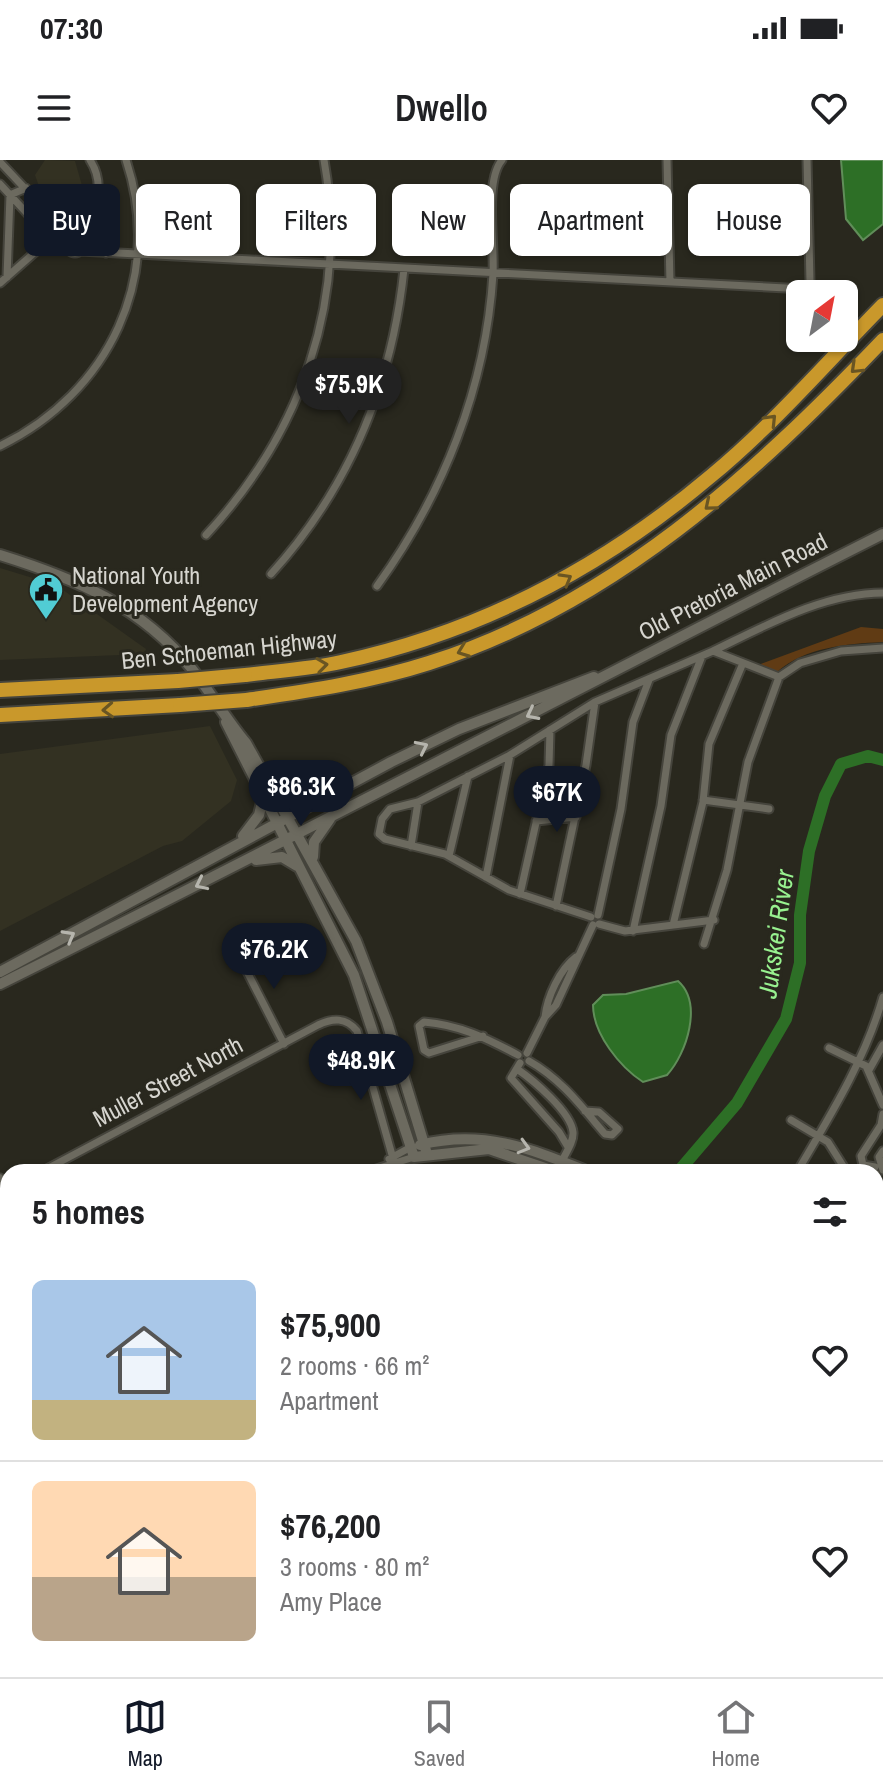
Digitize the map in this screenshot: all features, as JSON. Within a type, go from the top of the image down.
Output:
[{"type":"highway","name":"Ben Schoeman Highway","points":[[0,691],[178,681],[340,662],[424,640],[557,585],[615,550],[713,475],[883,305]]},
{"type":"highway","name":"Ben Schoeman Highway","points":[[0,716],[246,700],[344,684],[429,663],[568,605],[626,568],[716,500],[883,340]]},
{"type":"main road","name":"Old Pretoria Main Road","points":[[0,984],[240,865],[600,676],[883,534]]},
{"type":"main road","points":[[0,555],[78,582],[140,619],[193,670],[226,720],[285,792],[320,799]]},
{"type":"main road","name":"Old Pretoria Main Road","points":[[0,972],[320,799],[459,729],[600,676]]},
{"type":"main road","points":[[226,720],[361,993],[412,1152],[447,1140],[498,1140],[569,1164]]},
{"type":"main road","points":[[256,759],[299,832],[372,977],[425,1149]]},
{"type":"main road","points":[[237,843],[256,821],[263,798]]},
{"type":"main road","points":[[313,859],[314,842],[334,814]]},
{"type":"main road","points":[[240,865],[274,856],[289,860],[302,870]]},
{"type":"main road","points":[[415,1117],[430,1133],[447,1140]]},
{"type":"main road","points":[[425,1149],[489,1149],[533,1164]]},
{"type":"street","points":[[90,160],[98,184]]},
{"type":"street","points":[[126,160],[136,203]]},
{"type":"street","points":[[206,535],[258,472],[293,411],[317,343],[330,264],[330,205],[324,160]]},
{"type":"street","points":[[377,586],[429,502],[460,430],[485,333],[493,273],[493,187],[502,160]]},
{"type":"street","points":[[667,160],[671,204],[670,282]]},
{"type":"street","points":[[177,256],[808,288],[807,160]]},
{"type":"street","points":[[2,161],[24,186]]},
{"type":"street","points":[[0,184],[24,210]]},
{"type":"street","points":[[10,195],[24,189]]},
{"type":"street","points":[[7,277],[10,195]]},
{"type":"street","points":[[0,283],[31,256]]},
{"type":"street","points":[[0,446],[47,419],[95,370],[125,316],[139,256]]},
{"type":"street","points":[[271,574],[332,493],[367,424],[392,350],[404,269]]},
{"type":"street","points":[[714,920],[618,931],[520,894],[449,856],[385,839],[378,832],[385,813],[418,802],[510,755],[595,702],[793,614],[840,599],[883,593]]},
{"type":"street","points":[[704,944],[714,920],[748,762],[779,677],[800,663],[841,651],[883,648]]},
{"type":"street","points":[[713,651],[779,677]]},
{"type":"street","points":[[633,931],[661,806],[671,735],[702,656]]},
{"type":"street","points":[[673,925],[703,800],[709,744],[743,663]]},
{"type":"street","points":[[568,1147],[511,1078],[595,920],[621,809],[631,733],[649,680]]},
{"type":"street","points":[[556,906],[576,817],[595,702]]},
{"type":"street","points":[[520,894],[549,765],[550,730]]},
{"type":"street","points":[[486,877],[510,755]]},
{"type":"street","points":[[449,856],[468,776]]},
{"type":"street","points":[[703,800],[769,809]]},
{"type":"street","points":[[411,846],[418,802]]},
{"type":"street","points":[[536,821],[576,817]]},
{"type":"street","points":[[237,952],[284,1044]]},
{"type":"street","points":[[802,1164],[873,1031],[883,997]]},
{"type":"street","name":"Muller Street North","points":[[56,1164],[328,1020],[347,1022],[357,1031],[390,1161]]},
{"type":"street","points":[[483,1036],[429,1053],[424,1050],[419,1026],[424,1022],[459,1026],[483,1036],[553,1075],[606,1135],[618,1130],[616,1124],[599,1112],[585,1111]]},
{"type":"street","points":[[869,1070],[883,1045]]},
{"type":"street","points":[[829,1048],[858,1061],[869,1070],[883,1105]]},
{"type":"street","points":[[522,1060],[573,1130],[561,1164]]},
{"type":"street","points":[[540,1110],[552,1101]]},
{"type":"street","points":[[862,1162],[865,1151],[882,1126],[883,1114]]},
{"type":"street","points":[[791,1120],[828,1142],[841,1164]]},
{"type":"street","points":[[865,1151],[874,1151],[879,1164]]},
{"type":"street","points":[[384,1164],[412,1152]]},
{"type":"shaded area","points":[[45,160],[75,161],[82,184],[38,184],[35,175]]},
{"type":"shaded area","points":[[841,160],[883,160],[883,224],[863,240],[846,219]]},
{"type":"shaded area","points":[[0,568],[56,585],[146,649],[144,654],[0,660]]},
{"type":"shaded area","points":[[861,627],[883,629],[883,642],[813,652],[777,672],[758,665]]},
{"type":"shaded area","points":[[210,726],[237,780],[231,801],[182,841],[163,846],[0,931],[0,754]]},
{"type":"shaded area","points":[[678,981],[686,990],[690,1002],[686,1041],[667,1075],[643,1082],[625,1068],[609,1049],[594,1016],[593,1005],[603,995],[626,994]]},
{"type":"waterway","name":"Jukskei River","points":[[685,1164],[737,1103],[786,1019],[800,963],[800,915],[809,851],[825,796],[841,764],[868,756],[883,760]]},
{"type":"place","name":"National Youth Development Agency","points":[[46,621]]}]
